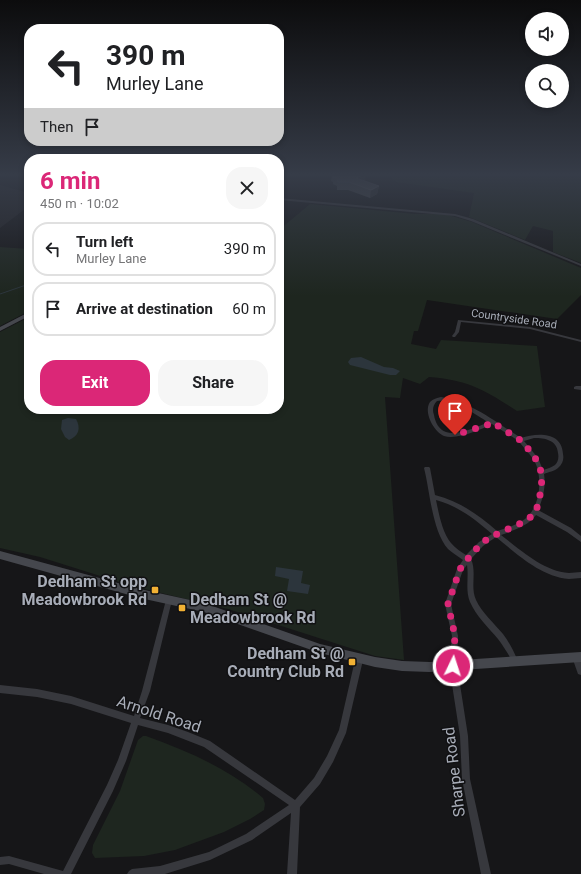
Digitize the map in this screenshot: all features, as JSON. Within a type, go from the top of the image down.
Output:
[{"type":"main road","points":[[0,329],[24,317]]},
{"type":"main road","points":[[0,555],[130,591],[213,611],[359,660],[412,668],[578,657]]},
{"type":"street","points":[[453,215],[479,223],[581,266]]},
{"type":"street","name":"Countryside Road","points":[[454,336],[457,332],[459,321],[540,330],[581,341]]},
{"type":"street","points":[[492,422],[455,435],[444,434],[435,427],[431,410],[432,402],[442,399],[474,411],[492,422],[520,440],[533,454],[540,467],[542,479],[536,512],[569,530],[581,539]]},
{"type":"street","points":[[520,440],[534,436],[552,438],[558,443],[562,455],[561,460],[556,467],[541,473]]},
{"type":"street","points":[[427,468],[438,522],[445,540],[455,551],[470,563],[471,569],[469,587],[472,599],[478,610],[510,649],[515,661]]},
{"type":"street","points":[[433,497],[451,502],[466,510],[529,559],[553,572],[574,577],[581,575]]},
{"type":"street","name":"Sharpe Road","points":[[486,874],[466,779],[464,736],[453,666],[455,636],[448,604],[460,569],[481,544],[496,534],[526,521],[536,512]]},
{"type":"street","points":[[66,874],[110,788],[136,721],[146,691],[169,600]]},
{"type":"street","points":[[578,657],[581,671]]},
{"type":"street","points":[[132,874],[160,871],[210,856],[249,837],[296,805],[317,781],[330,759],[343,730],[359,660]]},
{"type":"street","name":"Arnold Road","points":[[0,689],[37,693],[71,700],[136,721],[168,729],[207,744],[296,805]]},
{"type":"street","points":[[292,874],[296,805]]},
{"type":"street","points":[[0,861],[9,860],[60,874]]},
{"type":"shaded area","points":[[0,215],[17,215],[0,228]]},
{"type":"shaded area","points":[[297,215],[448,215],[472,222],[581,268],[581,295],[557,319],[427,300],[418,331],[414,331],[411,344],[436,349],[441,340],[537,346],[545,407],[517,411],[476,387],[443,378],[429,377],[420,384],[403,378],[400,398],[385,397],[404,660],[375,656],[228,609],[132,586],[40,557],[0,548],[0,332],[24,320],[24,414],[284,414],[284,226]]},
{"type":"shaded area","points":[[469,215],[581,215],[581,263],[553,252],[553,231],[533,226],[525,240],[469,217]]},
{"type":"shaded area","points":[[0,247],[24,249],[24,314],[0,326]]},
{"type":"shaded area","points":[[361,357],[384,367],[393,368],[400,371],[396,375],[390,375],[350,365],[348,362],[351,358]]},
{"type":"shaded area","points":[[68,418],[76,419],[79,429],[77,434],[69,440],[65,437],[61,429],[62,420]]},
{"type":"shaded area","points":[[276,567],[303,571],[301,583],[310,585],[308,594],[287,591],[289,579],[275,576]]},
{"type":"shaded area","points":[[143,736],[193,755],[236,778],[263,798],[265,804],[264,810],[224,832],[175,850],[144,856],[95,858],[92,853],[93,845],[120,791],[138,740]]},
{"type":"waterway","points":[[0,294],[24,286]]},
{"type":"place","name":"Dedham St opp Meadowbrook Rd","points":[[155,590]]},
{"type":"place","name":"Dedham St @ Meadowbrook Rd","points":[[182,608]]},
{"type":"place","name":"Dedham St @ Country Club Rd","points":[[352,662]]},
{"type":"route","points":[[453,666],[455,636],[448,604],[460,569],[473,552],[488,538],[514,528],[526,521],[536,512],[542,479],[540,467],[533,454],[520,440],[492,422],[455,435]]}]
